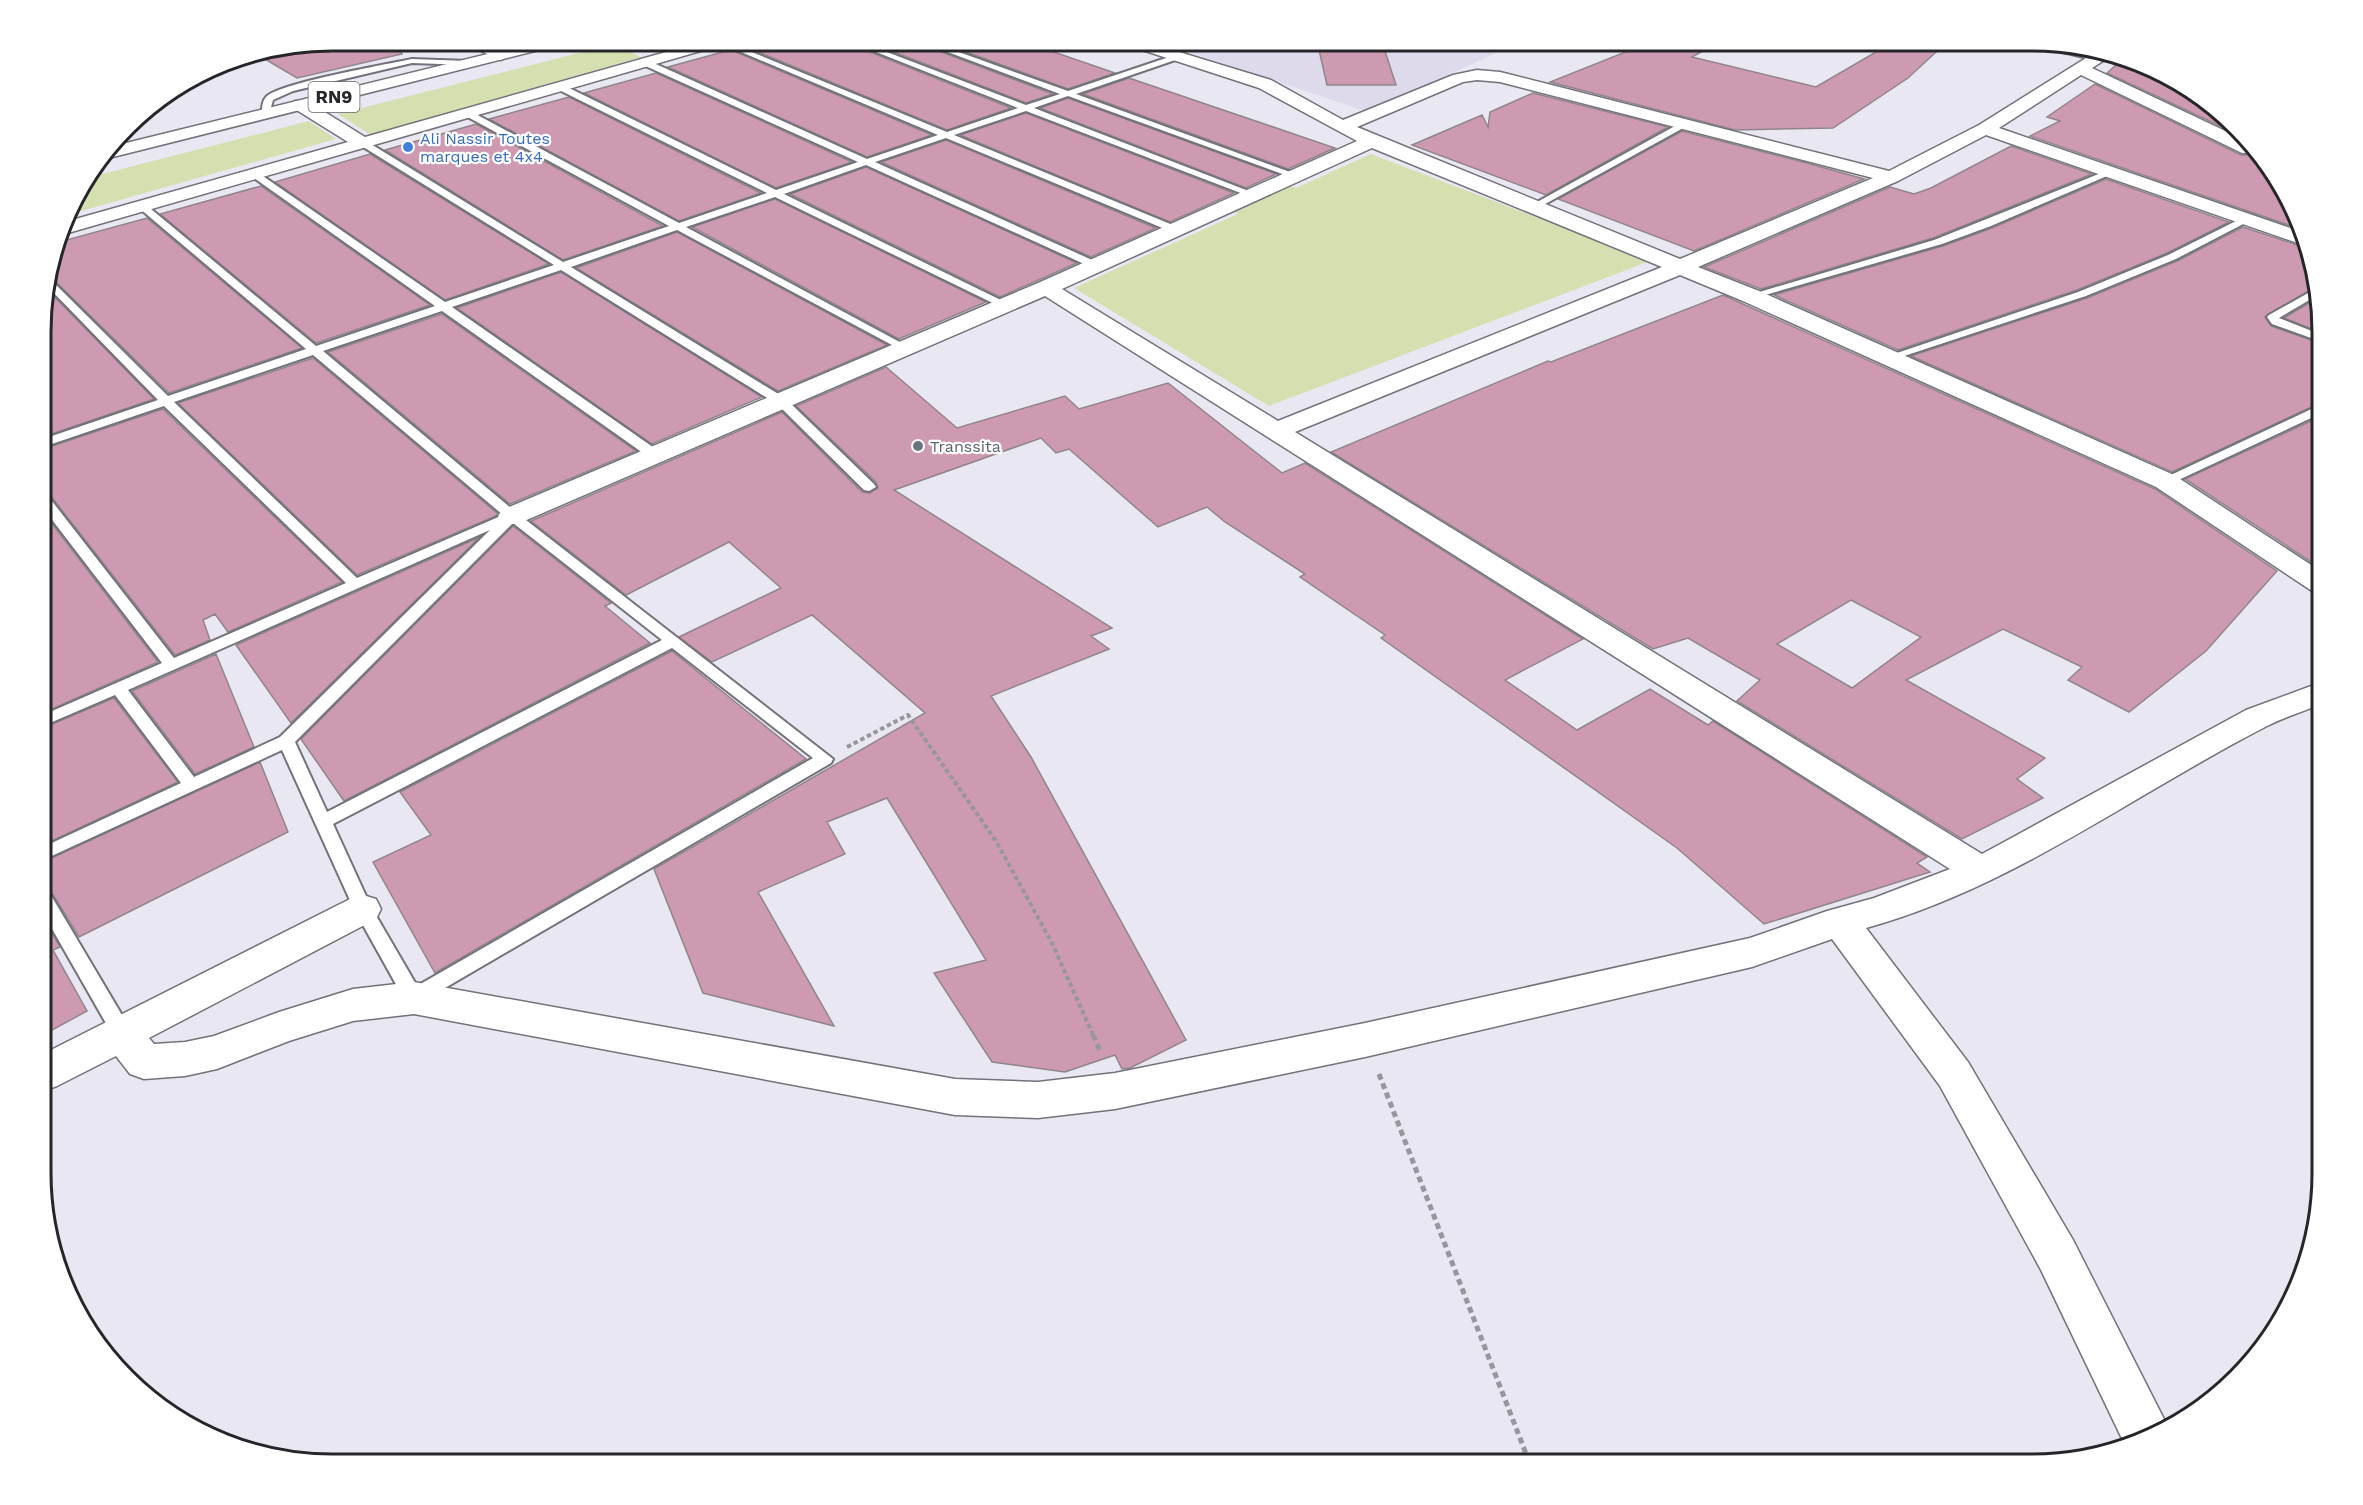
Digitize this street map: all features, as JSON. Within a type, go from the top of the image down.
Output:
[{"type":"street","points":[[493,51],[501,55]]},
{"type":"street","name":"RN9","points":[[124,144],[301,105],[516,51]]},
{"type":"street","points":[[71,227],[684,51]]},
{"type":"street","points":[[1163,51],[1265,84],[1342,128],[1680,267],[1891,357],[2165,481],[2312,578]]},
{"type":"street","points":[[1275,431],[1680,267],[1891,177],[1985,129],[2097,59]]},
{"type":"street","points":[[2081,69],[2241,146]]},
{"type":"street","points":[[1342,128],[1459,78],[1477,75],[1500,77],[1891,177]]},
{"type":"street","points":[[301,105],[363,143]]},
{"type":"street","points":[[1985,129],[2296,237]]},
{"type":"street","points":[[512,516],[1097,266],[1372,141]]},
{"type":"street","points":[[1046,288],[1981,871]]},
{"type":"street","points":[[122,1033],[144,1062],[185,1059],[217,1052],[279,1028],[353,1005],[414,999],[955,1097],[1038,1100],[1114,1091],[1365,1040],[1752,952],[1840,921],[1881,910],[1981,871],[2257,718],[2312,696]]},
{"type":"street","points":[[51,1070],[363,909]]},
{"type":"street","points":[[1840,921],[1954,1074],[2057,1255],[2144,1431]]},
{"type":"lane","points":[[744,51],[1176,230]]},
{"type":"lane","points":[[881,51],[1254,195]]},
{"type":"lane","points":[[952,51],[1296,176]]},
{"type":"lane","points":[[51,440],[1178,56]]},
{"type":"lane","points":[[266,113],[266,104],[270,98],[281,92],[406,62],[423,60],[468,63]]},
{"type":"lane","points":[[644,62],[1097,266]]},
{"type":"lane","points":[[558,86],[1005,306]]},
{"type":"lane","points":[[467,112],[905,349]]},
{"type":"lane","points":[[1533,207],[1684,124]]},
{"type":"lane","points":[[363,143],[781,401],[869,487]]},
{"type":"lane","points":[[1751,297],[1938,242],[2109,173]]},
{"type":"lane","points":[[254,174],[655,455]]},
{"type":"lane","points":[[142,206],[512,516],[825,759],[414,999],[363,909],[286,741]]},
{"type":"lane","points":[[1891,357],[2082,294],[2172,257],[2246,220]]},
{"type":"lane","points":[[54,287],[166,401],[355,584]]},
{"type":"lane","points":[[2310,295],[2273,316],[2276,322],[2312,335]]},
{"type":"lane","points":[[2165,481],[2312,413]]},
{"type":"lane","points":[[51,509],[171,664]]},
{"type":"lane","points":[[51,717],[512,516]]},
{"type":"lane","points":[[51,850],[286,741],[512,516]]},
{"type":"lane","points":[[323,822],[673,641]]},
{"type":"lane","points":[[117,687],[190,784]]},
{"type":"lane","points":[[51,911],[122,1033]]},
{"type":"path","points":[[825,759],[908,715],[996,841],[1052,943],[1094,1034],[1114,1091]]},
{"type":"path","points":[[1365,1040],[1526,1454]]},
{"type":"shaded area","points":[[1187,51],[1500,51],[1368,112]]},
{"type":"green space","points":[[586,51],[629,51],[641,57],[371,135],[338,114]]},
{"type":"green space","points":[[309,121],[336,139],[78,212],[99,175]]},
{"type":"green space","points":[[1371,154],[1650,261],[1269,406],[1074,288],[1238,214],[1235,212],[1290,186],[1296,188]]},
{"type":"building","points":[[401,51],[402,54],[297,78],[265,59],[295,53]]},
{"type":"building","points":[[732,51],[932,135],[867,157],[668,67]]},
{"type":"building","points":[[756,51],[867,51],[1011,108],[947,130]]},
{"type":"building","points":[[891,51],[938,51],[1053,94],[1026,103]]},
{"type":"building","points":[[963,51],[1051,51],[1115,73],[1068,89]]},
{"type":"building","points":[[1319,51],[1385,51],[1396,85],[1327,85]]},
{"type":"building","points":[[1628,51],[1697,51],[1701,52],[1692,57],[1816,87],[1878,51],[1937,51],[1908,78],[1833,128],[1735,130],[1550,82]]},
{"type":"building","points":[[2117,65],[2139,72],[2187,98],[2220,126],[2107,73]]},
{"type":"building","points":[[656,73],[852,162],[776,188],[584,93]]},
{"type":"building","points":[[1129,78],[1335,148],[1288,169],[1083,94]]},
{"type":"building","points":[[2095,84],[2241,155],[2249,155],[2265,176],[2292,226],[2030,136],[2060,121],[2047,117]]},
{"type":"building","points":[[1533,93],[1668,127],[1546,195],[1412,145],[1482,115],[1488,127],[1490,112]]},
{"type":"building","points":[[569,97],[761,193],[679,221],[489,119]]},
{"type":"building","points":[[1068,98],[1276,174],[1246,188],[1040,108]]},
{"type":"building","points":[[1026,113],[1234,193],[1170,222],[960,135]]},
{"type":"building","points":[[476,124],[663,226],[563,260],[385,150]]},
{"type":"building","points":[[1682,131],[1864,179],[1694,251],[1558,199]]},
{"type":"building","points":[[946,140],[1156,228],[1091,257],[881,162]]},
{"type":"building","points":[[2011,146],[2092,174],[1933,238],[1761,289],[1704,267],[1890,187],[1914,194],[1931,188]]},
{"type":"building","points":[[370,154],[549,264],[445,300],[275,182]]},
{"type":"building","points":[[866,167],[1077,263],[1000,297],[790,194]]},
{"type":"building","points":[[2106,179],[2229,222],[2167,253],[2077,290],[1898,350],[1774,295],[1943,246],[1992,228]]},
{"type":"building","points":[[261,186],[430,305],[316,343],[160,214]]},
{"type":"building","points":[[775,199],[986,302],[899,339],[692,227]]},
{"type":"building","points":[[147,218],[302,348],[169,393],[55,281],[66,240]]},
{"type":"building","points":[[2243,227],[2298,245],[2309,291],[2265,317],[2271,326],[2312,340],[2312,407],[2172,472],[1911,356],[2087,298],[2177,261]]},
{"type":"building","points":[[677,232],[887,345],[778,391],[576,268]]},
{"type":"building","points":[[561,272],[762,397],[652,444],[457,308]]},
{"type":"building","points":[[53,295],[154,399],[51,434]]},
{"type":"building","points":[[1723,295],[2155,489],[2277,571],[2206,651],[2129,712],[2068,680],[2082,667],[2003,629],[1906,680],[2045,758],[2017,779],[2043,798],[1962,839],[1737,701],[1760,680],[1688,638],[1653,649],[1331,452],[1548,361],[1551,362]],"holes":[[[1851,600],[1921,637],[1852,688],[1777,644]]]},
{"type":"building","points":[[2310,302],[2312,329],[2284,318]]},
{"type":"building","points":[[442,314],[636,451],[510,504],[328,352]]},
{"type":"building","points":[[313,358],[497,513],[496,516],[357,575],[178,403]]},
{"type":"building","points":[[886,367],[957,428],[1065,396],[1079,409],[1168,383],[1282,473],[1305,463],[1583,639],[1505,680],[1577,730],[1650,689],[1708,725],[1713,721],[1927,857],[1917,863],[1930,872],[1764,924],[1677,848],[1381,638],[1385,635],[1300,577],[1305,574],[1225,522],[1207,507],[1158,527],[1069,449],[1056,453],[1041,438],[894,490],[1112,628],[1091,636],[1109,649],[991,696],[1031,757],[1186,1040],[1130,1068],[1122,1069],[1115,1055],[1065,1072],[992,1062],[934,973],[986,960],[887,798],[827,822],[845,854],[758,892],[834,1026],[703,993],[654,869],[925,713],[812,615],[712,662],[679,637],[781,588],[729,542],[626,595],[531,521],[782,412],[862,492],[870,493],[878,488],[876,482],[796,406]]},
{"type":"building","points":[[163,409],[342,582],[228,632],[215,614],[203,620],[210,640],[175,655],[51,496],[51,446]]},
{"type":"building","points":[[2312,421],[2312,562],[2185,479]]},
{"type":"building","points":[[51,522],[158,662],[51,709]]},
{"type":"building","points":[[513,526],[611,603],[605,606],[650,643],[344,801],[301,739]]},
{"type":"building","points":[[480,537],[291,723],[236,645]]},
{"type":"building","points":[[672,651],[806,759],[435,973],[373,862],[431,835],[400,792]]},
{"type":"building","points":[[216,654],[254,747],[195,774],[132,691]]},
{"type":"building","points":[[114,698],[178,782],[51,841],[51,725]]},
{"type":"building","points":[[260,762],[288,832],[79,937],[51,891],[51,858]]},
{"type":"building","points":[[51,931],[60,947],[53,950],[87,1011],[51,1031]]},
{"type":"place","name":"Ali Nassir Toutes marques et 4x4","points":[[408,147]]},
{"type":"place","name":"Transsita","points":[[918,446]]}]
